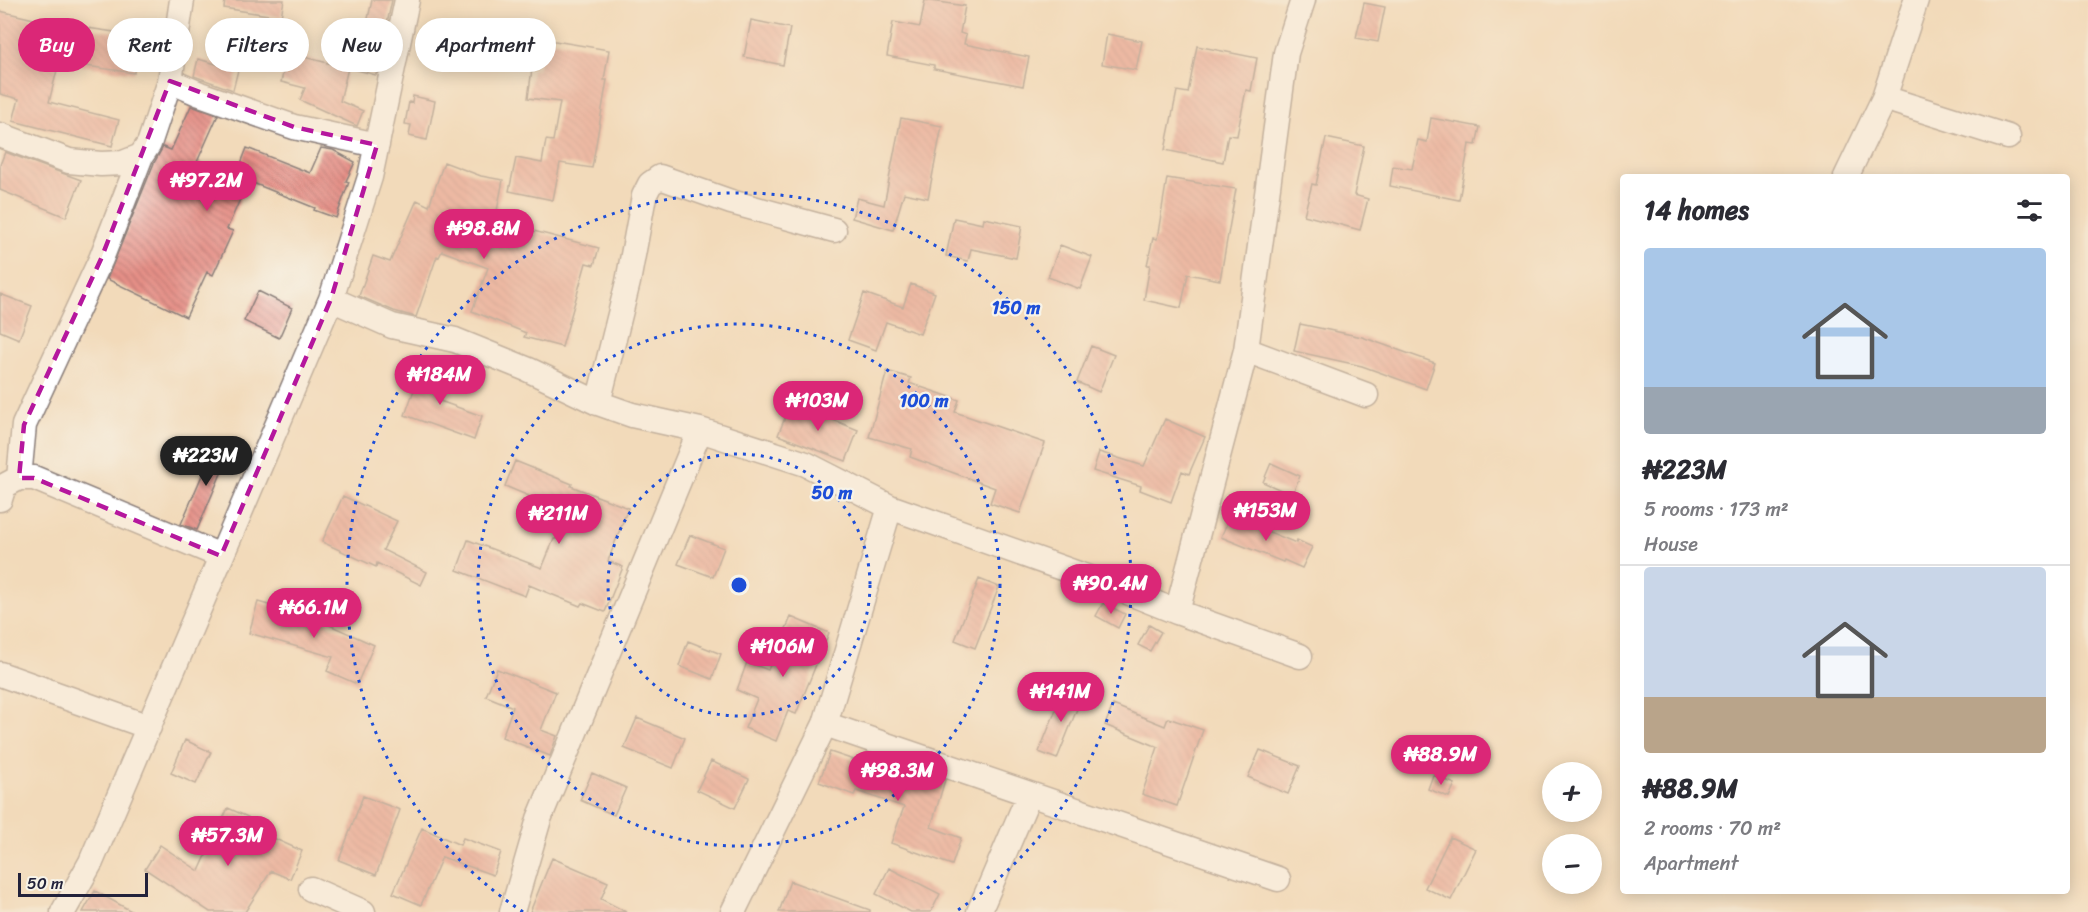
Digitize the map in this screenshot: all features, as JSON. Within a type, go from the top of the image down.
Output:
[{"type":"street","points":[[19,478],[24,425],[101,259],[141,156],[149,144],[170,81],[182,0]]},
{"type":"street","points":[[63,912],[91,862],[331,299],[370,177],[407,0]]},
{"type":"street","points":[[1177,612],[1246,350],[1286,53],[1303,0]]},
{"type":"street","points":[[1847,174],[1884,98],[1916,0]]},
{"type":"street","points":[[170,81],[294,127],[377,145]]},
{"type":"street","points":[[1884,98],[2008,137]]},
{"type":"street","points":[[0,135],[69,161],[101,164],[123,163],[141,156]]},
{"type":"street","points":[[598,403],[628,282],[644,196],[650,184],[660,177],[732,202],[834,230]]},
{"type":"street","points":[[331,299],[392,326],[455,340],[529,370],[598,403],[632,415],[700,430],[806,464],[891,507],[1300,656]]},
{"type":"street","points":[[1246,350],[1366,395]]},
{"type":"street","points":[[512,912],[539,819],[700,430]]},
{"type":"street","points":[[0,499],[4,486],[19,478],[34,478],[222,556]]},
{"type":"street","points":[[733,912],[825,724],[891,507]]},
{"type":"street","points":[[0,674],[149,727]]},
{"type":"street","points":[[825,724],[1278,879]]},
{"type":"street","points":[[979,912],[1029,795]]},
{"type":"street","points":[[311,889],[363,912]]},
{"type":"highlighted area","points":[[170,81],[294,127],[377,145],[331,299],[221,556],[34,478],[19,478],[24,425],[101,259]]},
{"type":"building","points":[[225,0],[284,0],[281,17],[224,8]]},
{"type":"building","points":[[372,0],[392,0],[388,18],[368,18]]},
{"type":"building","points":[[925,0],[965,6],[960,33],[966,35],[964,44],[1029,57],[1023,86],[934,69],[934,65],[887,56],[893,22],[920,27]]},
{"type":"building","points":[[1364,3],[1385,7],[1378,42],[1356,38]]},
{"type":"building","points":[[0,11],[29,18],[18,18],[18,72],[56,72],[49,102],[119,120],[112,146],[13,121],[19,99],[0,94]]},
{"type":"building","points":[[751,20],[790,28],[783,65],[744,57]]},
{"type":"building","points":[[95,29],[107,31],[107,69],[95,67]]},
{"type":"building","points":[[1107,34],[1142,41],[1136,70],[1102,64]]},
{"type":"building","points":[[556,41],[609,50],[604,80],[607,80],[592,168],[560,163],[553,200],[509,191],[516,158],[542,163],[546,140],[553,141],[560,102],[528,98],[532,72],[556,72]]},
{"type":"building","points":[[1197,46],[1257,58],[1251,91],[1246,90],[1237,136],[1228,135],[1223,162],[1165,150],[1177,91],[1188,93]]},
{"type":"building","points":[[309,58],[321,61],[321,72],[347,72],[340,101],[363,111],[357,126],[300,100],[305,88],[281,82],[283,72],[309,72]]},
{"type":"building","points":[[198,59],[205,61],[205,72],[238,72],[233,90],[194,76]]},
{"type":"building","points":[[413,96],[435,101],[427,140],[409,136],[411,125],[405,124],[409,102],[412,103]]},
{"type":"building","points":[[191,106],[218,115],[197,162],[235,179],[247,148],[310,173],[321,148],[333,150],[355,162],[346,181],[349,182],[336,218],[248,181],[227,229],[233,231],[213,275],[207,272],[186,317],[107,279],[154,163],[163,147],[171,150]]},
{"type":"building","points":[[901,118],[942,126],[928,198],[904,193],[893,230],[852,218],[857,198],[884,205]]},
{"type":"building","points":[[1431,118],[1480,127],[1476,145],[1469,144],[1459,200],[1390,186],[1393,166],[1412,169],[1418,140],[1427,142]]},
{"type":"building","points":[[1326,138],[1364,146],[1354,195],[1368,199],[1360,230],[1304,215],[1312,184],[1316,185]]},
{"type":"building","points":[[5,152],[81,180],[66,217],[0,190],[0,165]]},
{"type":"building","points":[[444,162],[481,176],[503,180],[495,221],[599,248],[594,265],[586,263],[562,347],[524,337],[526,333],[472,311],[488,268],[442,251],[439,257],[437,256],[416,317],[394,311],[359,296],[373,256],[390,262],[417,200],[429,206]]},
{"type":"building","points":[[1167,178],[1236,189],[1220,280],[1188,274],[1181,308],[1144,300],[1150,265],[1147,265],[1153,238],[1157,239]]},
{"type":"building","points":[[954,218],[983,224],[984,218],[1022,226],[1016,258],[971,249],[968,261],[946,256]]},
{"type":"building","points":[[1060,245],[1092,257],[1080,289],[1048,277]]},
{"type":"building","points":[[911,284],[935,293],[920,334],[886,322],[876,350],[848,340],[864,293],[903,307]]},
{"type":"building","points":[[258,291],[292,308],[279,338],[244,321]]},
{"type":"building","points":[[0,294],[32,306],[19,339],[0,331]]},
{"type":"building","points":[[1300,324],[1362,337],[1435,363],[1426,389],[1362,366],[1294,351]]},
{"type":"building","points":[[1091,346],[1114,355],[1099,392],[1077,382]]},
{"type":"building","points":[[423,365],[447,373],[437,400],[482,416],[474,440],[405,415]]},
{"type":"building","points":[[887,371],[911,378],[909,383],[959,400],[955,412],[1045,443],[1020,513],[990,503],[995,488],[910,457],[912,449],[869,437]]},
{"type":"building","points":[[791,403],[858,430],[846,461],[778,435]]},
{"type":"building","points":[[1165,419],[1205,437],[1189,474],[1182,471],[1171,502],[1140,490],[1141,486],[1093,471],[1099,452],[1144,466]]},
{"type":"building","points":[[216,443],[231,450],[197,530],[181,524]]},
{"type":"building","points":[[515,461],[628,508],[608,561],[623,567],[605,612],[582,603],[580,606],[529,585],[525,596],[457,570],[468,540],[542,568],[567,512],[505,486]]},
{"type":"building","points":[[1271,463],[1300,476],[1292,495],[1263,482]]},
{"type":"building","points":[[343,496],[397,521],[383,550],[427,572],[421,585],[377,563],[376,567],[322,542]]},
{"type":"building","points":[[1230,516],[1296,543],[1297,540],[1312,547],[1302,568],[1221,537]]},
{"type":"building","points":[[690,535],[724,548],[713,577],[678,564]]},
{"type":"building","points":[[979,579],[999,587],[975,648],[955,640]]},
{"type":"building","points":[[258,602],[328,622],[327,624],[374,645],[357,684],[327,671],[333,657],[249,633]]},
{"type":"building","points":[[1103,603],[1125,614],[1118,628],[1096,616]]},
{"type":"building","points":[[791,617],[829,633],[796,714],[788,711],[776,741],[745,728],[757,699],[737,690],[747,662],[768,670]]},
{"type":"building","points":[[1149,625],[1161,632],[1150,651],[1138,645]]},
{"type":"building","points":[[688,641],[721,654],[712,679],[679,666]]},
{"type":"building","points":[[497,669],[556,692],[541,730],[557,736],[550,756],[502,737],[513,707],[486,696]]},
{"type":"building","points":[[1065,687],[1083,694],[1057,759],[1039,752]]},
{"type":"building","points":[[1113,705],[1165,726],[1168,718],[1203,730],[1177,806],[1142,794],[1158,747],[1105,725]]},
{"type":"building","points":[[637,718],[685,738],[673,768],[624,748]]},
{"type":"building","points":[[185,740],[211,752],[196,784],[171,773]]},
{"type":"building","points":[[1260,750],[1300,766],[1288,794],[1248,777]]},
{"type":"building","points":[[830,752],[875,767],[877,762],[920,777],[922,772],[945,780],[931,827],[961,838],[952,865],[891,843],[904,807],[856,791],[854,795],[819,782]]},
{"type":"building","points":[[711,761],[749,779],[735,808],[697,790]]},
{"type":"building","points":[[592,773],[626,788],[614,815],[580,800]]},
{"type":"building","points":[[1433,775],[1455,784],[1449,797],[1428,789]]},
{"type":"building","points":[[363,796],[400,810],[376,875],[339,860]]},
{"type":"building","points":[[228,808],[248,817],[244,825],[302,851],[290,879],[271,871],[245,912],[210,912],[145,869],[160,845],[199,871]]},
{"type":"building","points":[[422,828],[460,845],[463,838],[501,852],[493,875],[442,857],[421,905],[393,893]]},
{"type":"building","points":[[1450,837],[1476,849],[1451,900],[1425,888]]},
{"type":"building","points":[[552,858],[608,882],[601,899],[626,912],[530,912]]},
{"type":"building","points":[[889,868],[940,894],[931,912],[911,912],[876,894]]},
{"type":"building","points":[[790,881],[870,910],[870,912],[779,912]]},
{"type":"building","points":[[95,891],[133,912],[83,912]]}]
